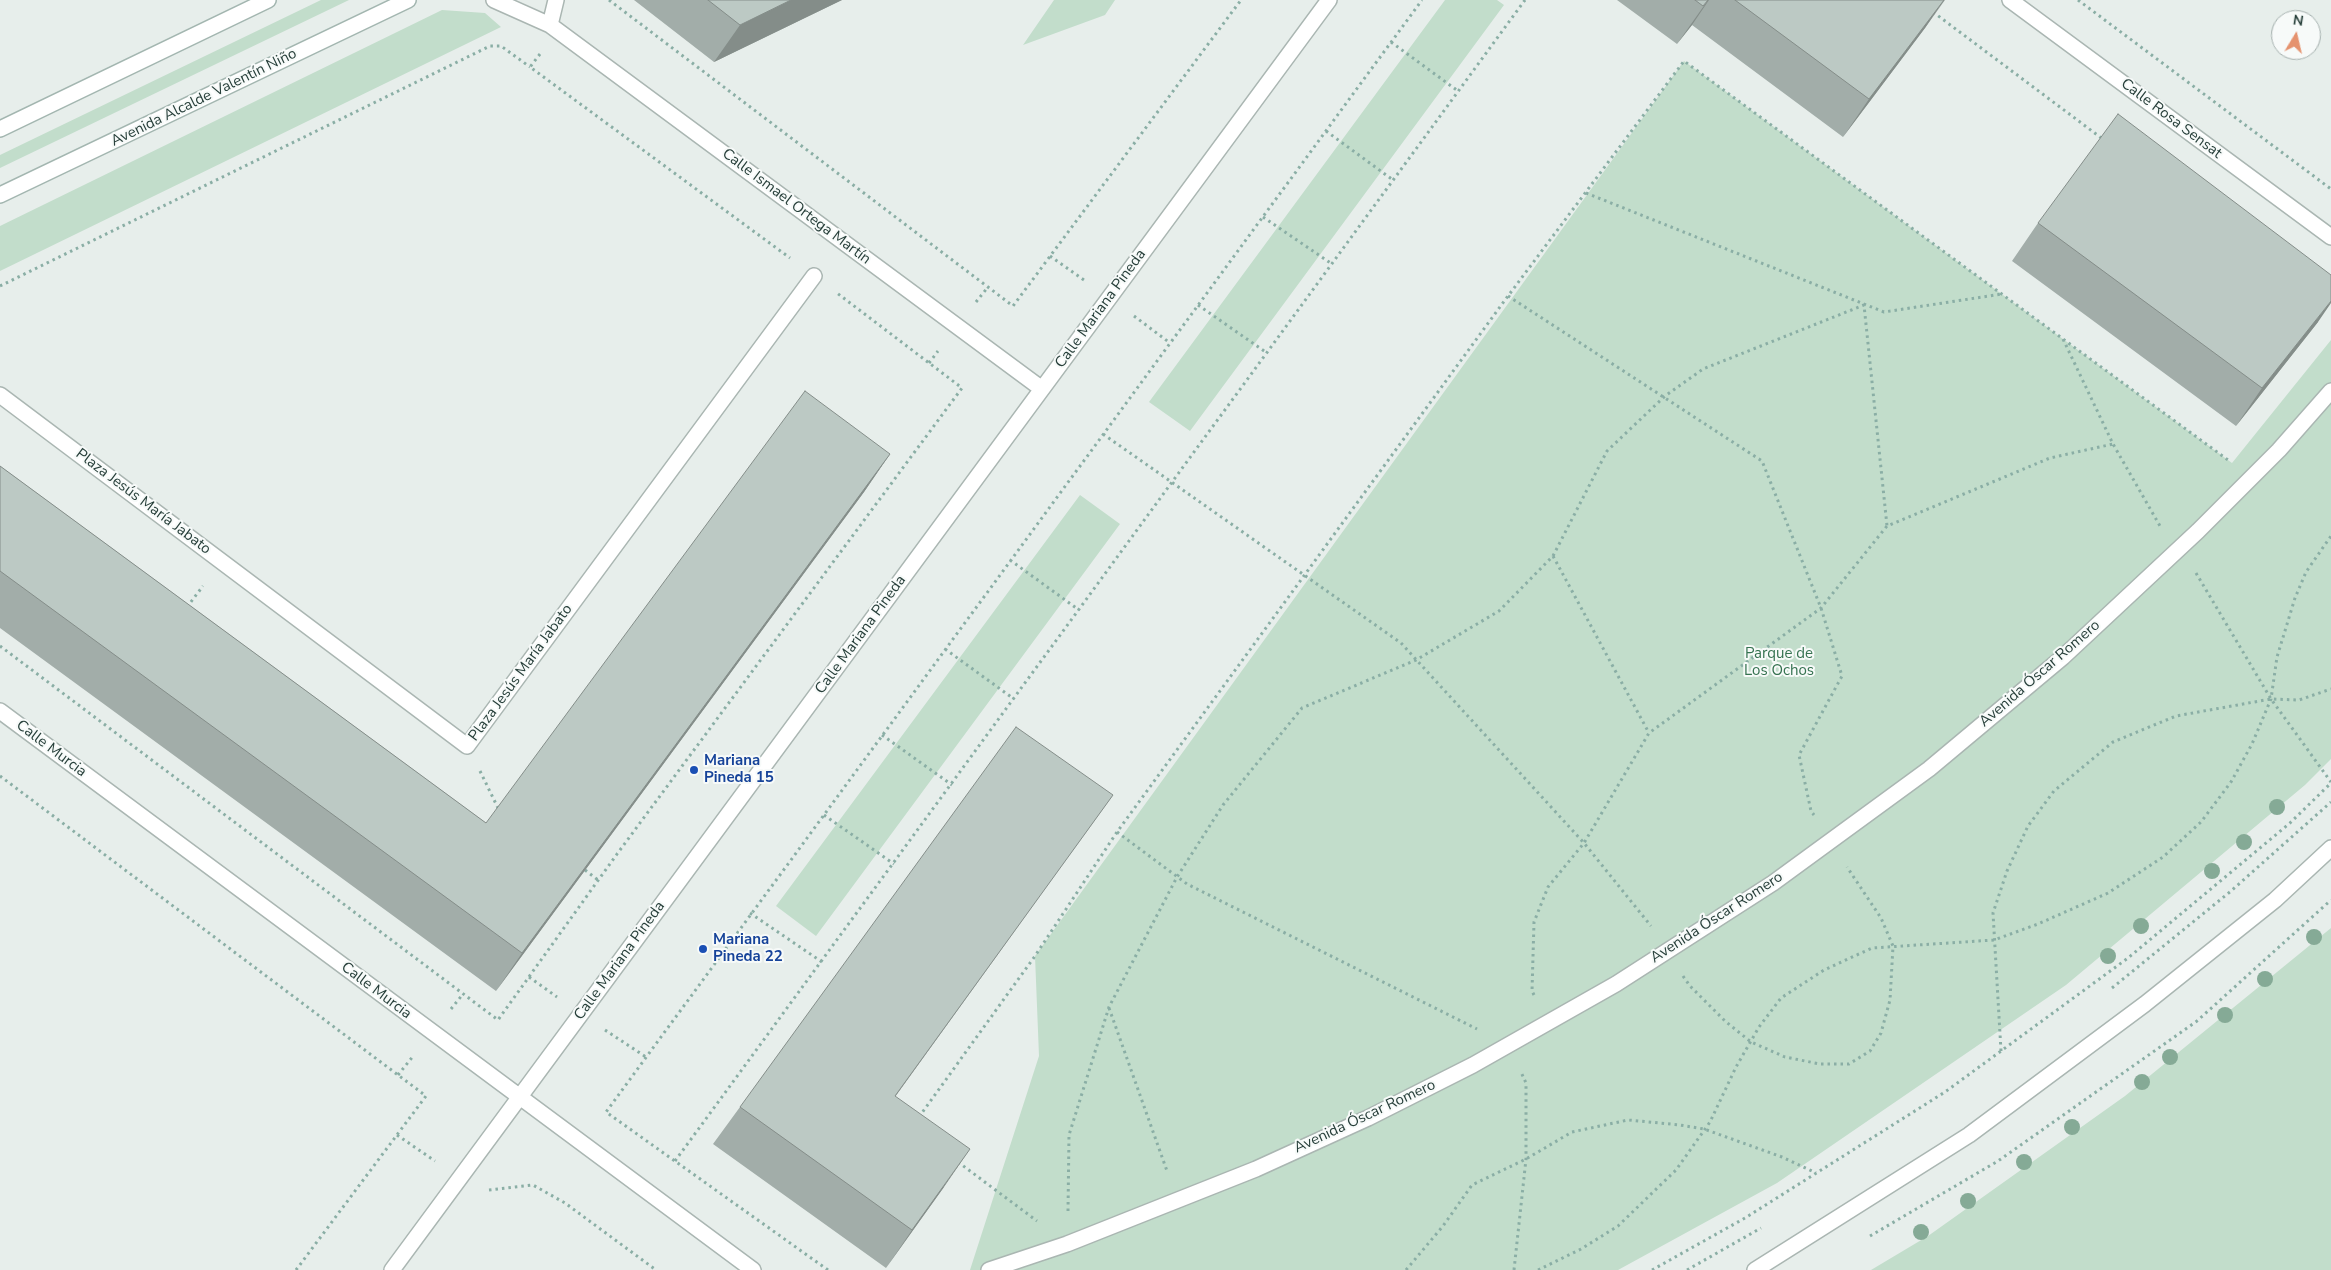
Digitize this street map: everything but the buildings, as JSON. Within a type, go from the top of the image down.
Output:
[{"type":"street","points":[[0,129],[268,0]]},
{"type":"street","name":"Avenida Alcalde Valentín Niño","points":[[0,196],[408,0]]},
{"type":"street","name":"Calle Ismael Ortega Martín","points":[[494,0],[555,29],[1042,389]]},
{"type":"street","points":[[555,29],[556,0]]},
{"type":"street","name":"Calle Mariana Pineda","points":[[392,1270],[1329,0]]},
{"type":"street","name":"Calle Rosa Sensat","points":[[2010,0],[2331,237]]},
{"type":"street","name":"Plaza Jesús María Jabato","points":[[0,395],[467,746],[814,276]]},
{"type":"street","name":"Avenida Óscar Romero","points":[[989,1270],[1068,1244],[1256,1169],[1368,1118],[1473,1066],[1616,984],[1773,883],[1929,769],[2063,657],[2251,477],[2331,392]]},
{"type":"street","name":"Calle Murcia","points":[[0,711],[753,1270]]},
{"type":"street","points":[[1755,1270],[1969,1136],[2145,1004],[2275,900],[2331,848]]},
{"type":"path","points":[[609,0],[1013,306],[1241,0]]},
{"type":"path","points":[[828,1270],[606,1112],[750,913],[824,815],[1422,0]]},
{"type":"path","points":[[675,1162],[1525,0]]},
{"type":"path","points":[[2078,0],[2331,189]]},
{"type":"path","points":[[1932,12],[2106,142]]},
{"type":"path","points":[[530,67],[555,29]]},
{"type":"path","points":[[1391,42],[1458,91]]},
{"type":"path","points":[[0,286],[490,46],[501,46],[814,276],[962,388],[598,880],[498,1020],[0,646]]},
{"type":"path","points":[[917,1120],[1035,956],[1117,832],[1508,296],[1684,61],[2251,477]]},
{"type":"path","points":[[1326,131],[1393,180]]},
{"type":"path","points":[[1586,193],[1884,312],[2003,294]]},
{"type":"path","points":[[1263,217],[1332,264]]},
{"type":"path","points":[[1103,434],[1401,643],[1584,843],[1650,924],[1690,986],[1751,1042],[1785,1057],[1820,1064],[1850,1064],[1870,1051],[1881,1033],[1890,1000],[1893,946],[1881,918],[1811,811],[1799,755],[1842,676],[1821,608],[1762,460],[1666,396],[1508,296]]},
{"type":"path","points":[[1198,305],[1267,353]]},
{"type":"path","points":[[1068,1244],[1069,1135],[1109,1007],[1177,877],[1223,805],[1302,708],[1416,660],[1499,611],[1553,556],[1607,451],[1666,396],[1704,369],[1864,305]]},
{"type":"path","points":[[1864,305],[1887,526]]},
{"type":"path","points":[[1652,1270],[1745,1218],[1945,1092],[2128,958],[2290,823],[2331,782],[2271,699],[2202,581],[2179,548],[2157,522],[2112,444],[2062,338]]},
{"type":"path","points":[[1549,1022],[1532,991],[1534,922],[1548,887],[1584,843],[1649,732],[1821,608],[1887,526],[2050,458],[2112,444]]},
{"type":"path","points":[[1538,1270],[1581,1249],[1618,1226],[1676,1170],[1704,1129],[1751,1042],[1782,998],[1788,993],[1824,970],[1872,948],[1994,940],[2038,924],[2108,893],[2162,857],[2201,822],[2231,782],[2252,744],[2271,699],[2277,657],[2295,598],[2306,572],[2331,536]]},
{"type":"path","points":[[1553,556],[1649,732]]},
{"type":"path","points":[[183,612],[221,560]]},
{"type":"path","points":[[1010,560],[1079,610]]},
{"type":"path","points":[[945,649],[1014,699]]},
{"type":"path","points":[[2001,1051],[1993,913],[2006,871],[2028,826],[2054,791],[2113,742],[2176,716],[2271,699],[2299,700],[2331,688]]},
{"type":"path","points":[[882,735],[952,785]]},
{"type":"path","points":[[467,746],[498,808]]},
{"type":"path","points":[[0,776],[426,1096],[296,1270]]},
{"type":"path","points":[[2106,992],[2231,891],[2331,802]]},
{"type":"path","points":[[824,815],[894,864]]},
{"type":"path","points":[[1117,832],[1177,877],[1510,1044],[1526,1083],[1526,1159],[1514,1270]]},
{"type":"path","points":[[585,870],[598,880]]},
{"type":"path","points":[[1862,1240],[1998,1162],[2197,1021],[2331,900]]},
{"type":"path","points":[[750,913],[822,962]]},
{"type":"path","points":[[1109,1007],[1177,1200]]},
{"type":"path","points":[[1406,1270],[1443,1226],[1472,1185],[1526,1159],[1572,1132],[1628,1120],[1704,1129],[1782,1157],[1816,1173]]},
{"type":"path","points":[[950,1157],[1068,1244]]},
{"type":"path","points":[[480,1192],[503,1187],[532,1185],[565,1203],[656,1270]]},
{"type":"path","points":[[1687,1270],[1763,1226]]},
{"type":"green space","points":[[321,0],[349,0],[0,168],[0,155]]},
{"type":"green space","points":[[1054,0],[1115,0],[1105,15],[1023,45]]},
{"type":"green space","points":[[1445,0],[1497,0],[1504,5],[1190,431],[1149,402]]},
{"type":"green space","points":[[442,10],[485,13],[501,27],[0,271],[0,226]]},
{"type":"green space","name":"Parque de Los Ochos","points":[[1684,61],[2232,463],[2331,340],[2331,759],[2305,785],[2066,985],[1777,1183],[1618,1270],[970,1270],[1039,1056],[1035,956]]},
{"type":"green space","points":[[1080,495],[1120,524],[816,936],[776,906]]},
{"type":"green space","points":[[2331,928],[2331,1270],[1871,1270],[1928,1236],[2125,1096]]},
{"type":"place","name":"Mariana Pineda 15","points":[[694,770]]},
{"type":"place","name":"Mariana Pineda 22","points":[[703,949]]}]
